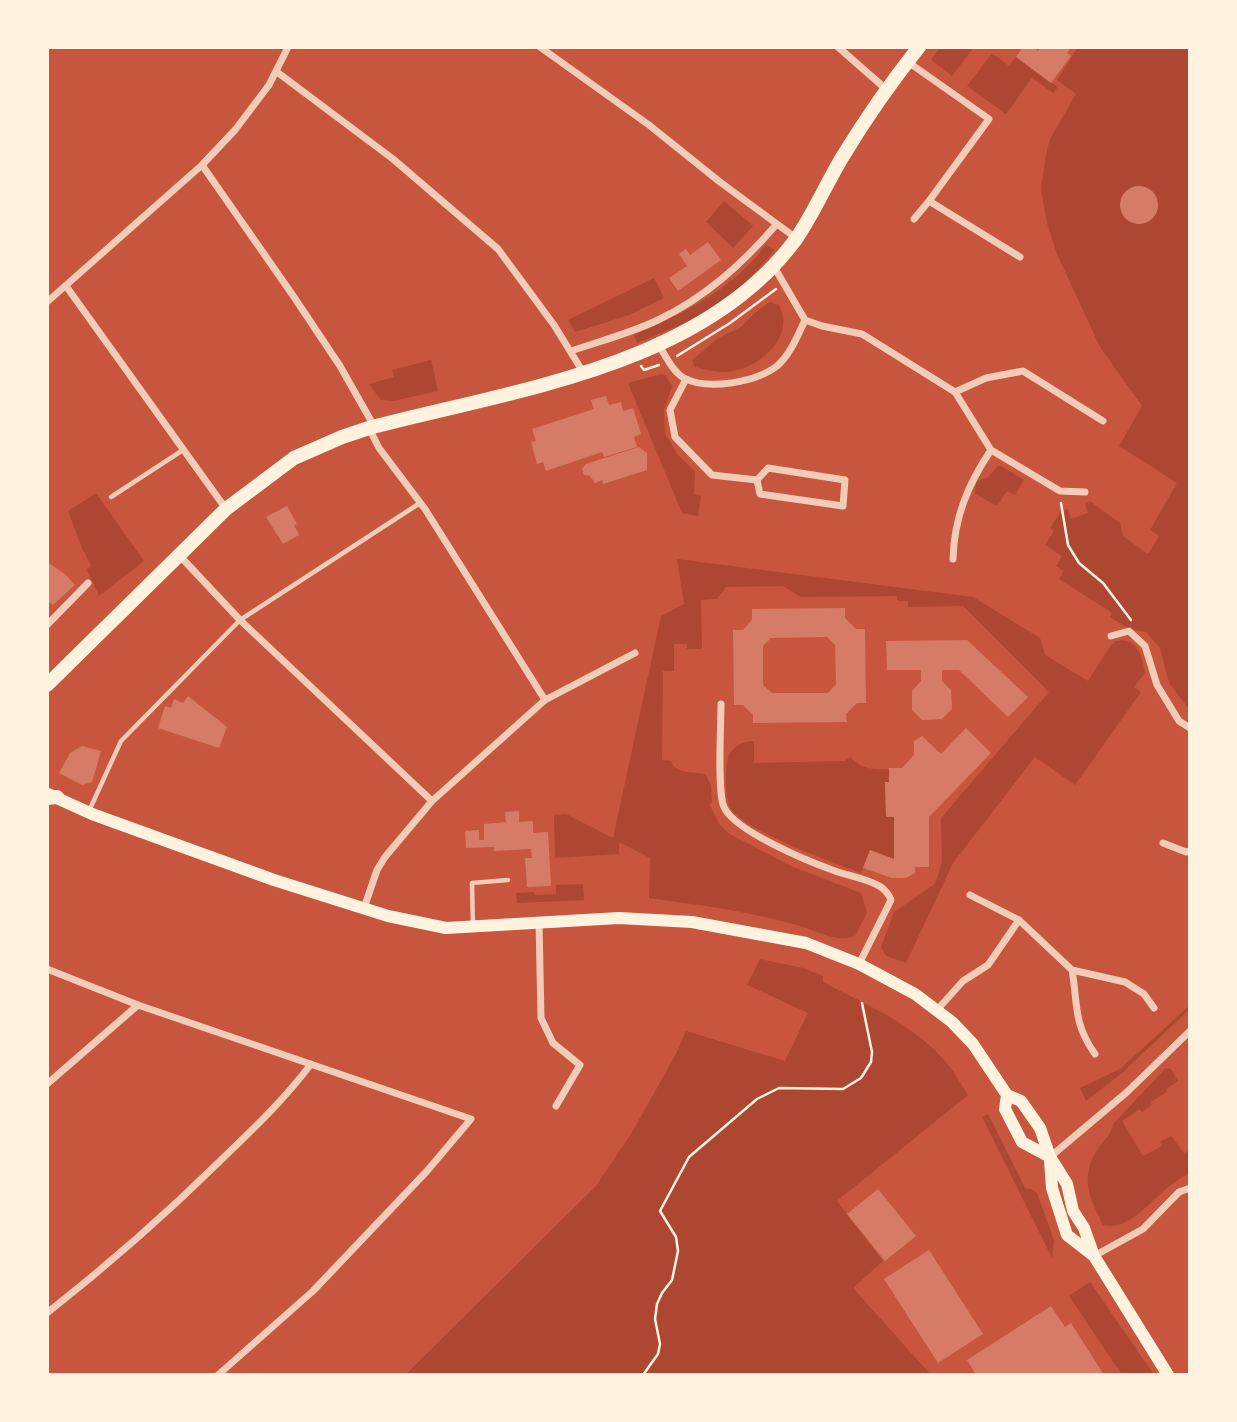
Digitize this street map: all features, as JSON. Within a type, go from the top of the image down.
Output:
[{"type":"main road","points":[[49,681],[226,509],[294,458],[342,437],[372,428],[583,373],[658,344],[722,310],[750,288],[796,238],[843,155],[919,47]]},
{"type":"main road","points":[[50,793],[88,812],[274,880],[388,916],[446,928],[619,918],[692,922],[810,944],[859,964],[915,994],[937,1010],[973,1044],[1007,1095],[1021,1101],[1040,1128],[1050,1157],[1067,1184],[1073,1211],[1084,1227],[1094,1255],[1168,1375]]},
{"type":"main road","points":[[1007,1095],[1005,1109],[1022,1142],[1050,1157]]},
{"type":"main road","points":[[1050,1157],[1052,1188],[1067,1235],[1094,1255]]},
{"type":"street","points":[[47,302],[202,165],[235,130],[277,72],[288,47]]},
{"type":"street","points":[[540,47],[649,125],[796,238]]},
{"type":"street","points":[[838,47],[887,90]]},
{"type":"street","points":[[908,61],[989,119],[914,219]]},
{"type":"street","points":[[277,72],[393,159],[498,249],[571,351],[583,373]]},
{"type":"street","points":[[202,165],[315,329],[370,416],[379,448],[420,503],[545,699]]},
{"type":"street","points":[[929,201],[1020,257]]},
{"type":"street","points":[[571,351],[659,320],[708,290],[744,261],[776,225]]},
{"type":"street","points":[[772,265],[805,320],[862,334],[955,392],[991,450],[1059,491],[1086,492]]},
{"type":"street","points":[[66,286],[226,509]]},
{"type":"street","points":[[658,344],[678,374],[686,379],[705,384],[743,382],[777,366],[795,341],[805,320]]},
{"type":"street","points":[[955,392],[986,378],[1024,371],[1103,421]]},
{"type":"street","points":[[686,379],[670,410],[675,437],[712,475],[757,481]]},
{"type":"street","points":[[953,559],[953,534],[962,503],[976,473],[991,450]]},
{"type":"street","points":[[768,468],[845,480],[843,506],[760,494],[757,481],[768,468]]},
{"type":"street","points":[[178,554],[240,620],[432,801]]},
{"type":"street","points":[[47,625],[88,583]]},
{"type":"street","points":[[1111,636],[1129,631],[1145,646],[1157,685],[1179,721],[1190,728]]},
{"type":"street","points":[[364,908],[384,857],[432,801],[545,699],[635,653]]},
{"type":"street","points":[[721,704],[721,800],[728,816],[741,827],[832,870],[879,885],[889,894],[891,900],[859,964]]},
{"type":"street","points":[[1163,843],[1190,851]]},
{"type":"street","points":[[970,895],[1018,920],[1072,970],[1125,982],[1144,994],[1154,1008]]},
{"type":"street","points":[[937,1010],[963,981],[988,965],[1018,920]]},
{"type":"street","points":[[539,922],[541,1018],[553,1043],[580,1065],[556,1106]]},
{"type":"street","points":[[47,969],[138,1005],[471,1119],[427,1171],[313,1291],[218,1375]]},
{"type":"street","points":[[1072,970],[1077,1021],[1083,1037],[1095,1054]]},
{"type":"street","points":[[47,1084],[138,1005]]},
{"type":"street","points":[[1050,1157],[1127,1092],[1190,1031]]},
{"type":"street","points":[[47,1313],[116,1259],[181,1199],[284,1100],[311,1064]]},
{"type":"street","points":[[1094,1255],[1143,1228],[1179,1192],[1190,1188]]},
{"type":"lane","points":[[111,497],[184,450]]},
{"type":"lane","points":[[88,812],[121,741],[240,620],[420,503]]},
{"type":"lane","points":[[473,926],[472,883],[508,880]]},
{"type":"path","points":[[1059,491],[1068,545],[1079,563],[1103,583],[1133,622]]},
{"type":"path","points":[[643,1375],[658,1354],[660,1343],[655,1319],[657,1304],[672,1280],[678,1251],[676,1237],[660,1211],[689,1157],[740,1112],[774,1089],[843,1088],[857,1082],[865,1073],[872,1052],[862,1003]]},
{"type":"shaded area","points":[[940,47],[974,47],[952,76],[931,60]]},
{"type":"shaded area","points":[[1078,47],[1190,47],[1190,710],[1169,683],[1160,648],[1146,632],[1130,629],[1110,617],[1112,613],[1059,579],[1064,571],[1056,566],[1062,556],[1045,545],[1054,531],[1050,528],[1061,511],[1068,509],[1071,519],[1088,513],[1085,503],[1090,501],[1120,523],[1123,536],[1148,554],[1159,536],[1150,530],[1177,483],[1119,446],[1142,406],[1100,347],[1057,254],[1047,223],[1041,189],[1046,154],[1050,139],[1076,94],[1057,80]]},
{"type":"shaded area","points":[[992,53],[1009,66],[1016,57],[1058,87],[1053,93],[1032,78],[1006,114],[967,86]]},
{"type":"shaded area","points":[[724,201],[753,226],[733,248],[706,222]]},
{"type":"shaded area","points":[[766,245],[775,250],[745,283],[725,300],[694,319],[637,343],[634,335],[706,299],[738,275]]},
{"type":"shaded area","points":[[654,278],[664,298],[629,315],[575,332],[568,320]]},
{"type":"shaded area","points":[[770,302],[779,305],[783,327],[773,347],[765,355],[745,368],[729,372],[695,367],[692,360],[717,339],[741,327]]},
{"type":"shaded area","points":[[431,360],[438,391],[393,401],[381,400],[369,384],[394,377],[392,370]]},
{"type":"shaded area","points":[[665,375],[672,386],[664,411],[665,433],[677,454],[695,471],[694,494],[701,495],[698,516],[682,513],[628,383]]},
{"type":"shaded area","points":[[998,466],[1024,480],[1015,495],[1007,491],[997,506],[975,494],[976,482],[988,477]]},
{"type":"shaded area","points":[[96,493],[144,561],[99,596],[87,570],[91,565],[68,511]]},
{"type":"shaded area","points":[[677,559],[973,597],[1040,638],[1045,655],[1088,681],[1111,645],[1116,641],[1129,642],[1140,654],[1144,667],[1145,673],[1134,687],[1141,692],[1075,785],[1035,757],[953,863],[906,963],[886,956],[881,947],[894,912],[935,884],[942,862],[941,818],[1049,692],[963,606],[908,607],[908,601],[897,601],[897,596],[801,597],[783,586],[726,587],[717,599],[701,600],[702,649],[687,649],[687,644],[674,644],[674,671],[663,671],[662,760],[671,761],[677,769],[705,774],[711,785],[712,802],[709,804],[720,825],[728,833],[791,866],[861,893],[867,913],[855,936],[842,938],[746,913],[649,898],[650,858],[619,842],[619,854],[555,858],[554,815],[566,814],[613,838],[661,616],[684,604]]},
{"type":"shaded area","points":[[754,741],[754,763],[845,761],[850,757],[868,768],[889,769],[889,782],[885,782],[886,816],[894,817],[894,859],[870,850],[861,873],[790,845],[751,826],[738,816],[730,807],[727,797],[727,763],[730,753],[736,747]]},
{"type":"shaded area","points":[[583,884],[584,900],[517,903],[516,893],[556,894],[556,885]]},
{"type":"shaded area","points":[[760,959],[803,968],[823,976],[823,982],[902,1025],[931,1046],[968,1095],[837,1201],[883,1261],[853,1288],[931,1375],[405,1375],[596,1186],[631,1134],[686,1031],[785,1061],[808,1013],[747,985]]},
{"type":"shaded area","points":[[1190,1005],[1190,1009],[1122,1073],[1086,1101],[1080,1088],[1120,1069]]},
{"type":"shaded area","points":[[1166,1068],[1171,1069],[1178,1081],[1151,1102],[1152,1105],[1142,1112],[1140,1109],[1122,1121],[1143,1156],[1162,1146],[1160,1142],[1171,1136],[1184,1153],[1190,1150],[1190,1174],[1179,1179],[1126,1222],[1114,1226],[1103,1225],[1088,1186],[1089,1168],[1093,1158],[1113,1124]]},
{"type":"shaded area","points":[[988,1114],[1025,1188],[1037,1193],[1054,1240],[1052,1258],[982,1117]]},
{"type":"shaded area","points":[[1090,1282],[1154,1375],[1122,1375],[1069,1296]]},
{"type":"building","points":[[1023,47],[1033,47],[1038,51],[1041,47],[1071,47],[1067,53],[1071,56],[1051,83],[1016,57]]},
{"type":"building","points":[[1139,186],[1153,191],[1158,205],[1153,219],[1139,224],[1125,219],[1120,205],[1125,191]]},
{"type":"building","points":[[708,242],[721,260],[678,291],[669,278],[687,266],[679,254],[686,249],[690,255]]},
{"type":"building","points":[[606,396],[609,405],[621,402],[623,411],[633,408],[641,434],[634,437],[637,447],[604,457],[602,452],[546,471],[543,462],[537,464],[531,442],[536,441],[532,429],[594,409],[591,400]]},
{"type":"building","points":[[639,447],[647,453],[647,470],[603,484],[602,480],[595,483],[590,476],[584,475],[582,469],[586,464]]},
{"type":"building","points":[[287,506],[297,524],[294,525],[299,535],[283,544],[266,517]]},
{"type":"building","points":[[47,562],[65,574],[75,585],[53,605],[47,601]]},
{"type":"building","points":[[845,608],[845,618],[856,629],[865,629],[866,703],[857,703],[846,714],[847,722],[753,723],[753,715],[743,705],[734,705],[733,630],[743,630],[752,620],[752,609]],"holes":[[[827,637],[835,645],[836,684],[828,693],[772,693],[763,685],[763,646],[771,638]]]},
{"type":"building","points":[[967,640],[1028,697],[1008,717],[959,670],[942,670],[942,681],[951,690],[952,709],[942,719],[922,720],[912,710],[912,691],[921,681],[921,670],[887,670],[886,641]]},
{"type":"building","points":[[188,696],[227,727],[219,748],[158,728],[165,706],[171,708],[174,699],[183,703]]},
{"type":"building","points":[[966,728],[991,753],[929,817],[929,867],[915,867],[915,873],[906,878],[892,878],[863,868],[870,850],[894,859],[894,817],[886,817],[885,782],[889,782],[889,768],[902,768],[914,755],[914,741],[922,736],[941,754]]},
{"type":"building","points":[[82,746],[101,751],[92,782],[82,785],[59,773],[70,753]]},
{"type":"building","points":[[519,811],[519,822],[533,821],[533,833],[548,832],[551,886],[527,887],[525,858],[532,858],[531,849],[494,851],[494,847],[466,848],[465,831],[479,830],[479,840],[484,840],[484,824],[506,822],[505,812]]},
{"type":"building","points":[[878,1189],[916,1236],[885,1261],[847,1214]]},
{"type":"building","points":[[929,1250],[983,1334],[938,1363],[884,1279]]},
{"type":"building","points":[[1051,1306],[1065,1327],[1071,1323],[1104,1375],[976,1375],[967,1360]]}]
